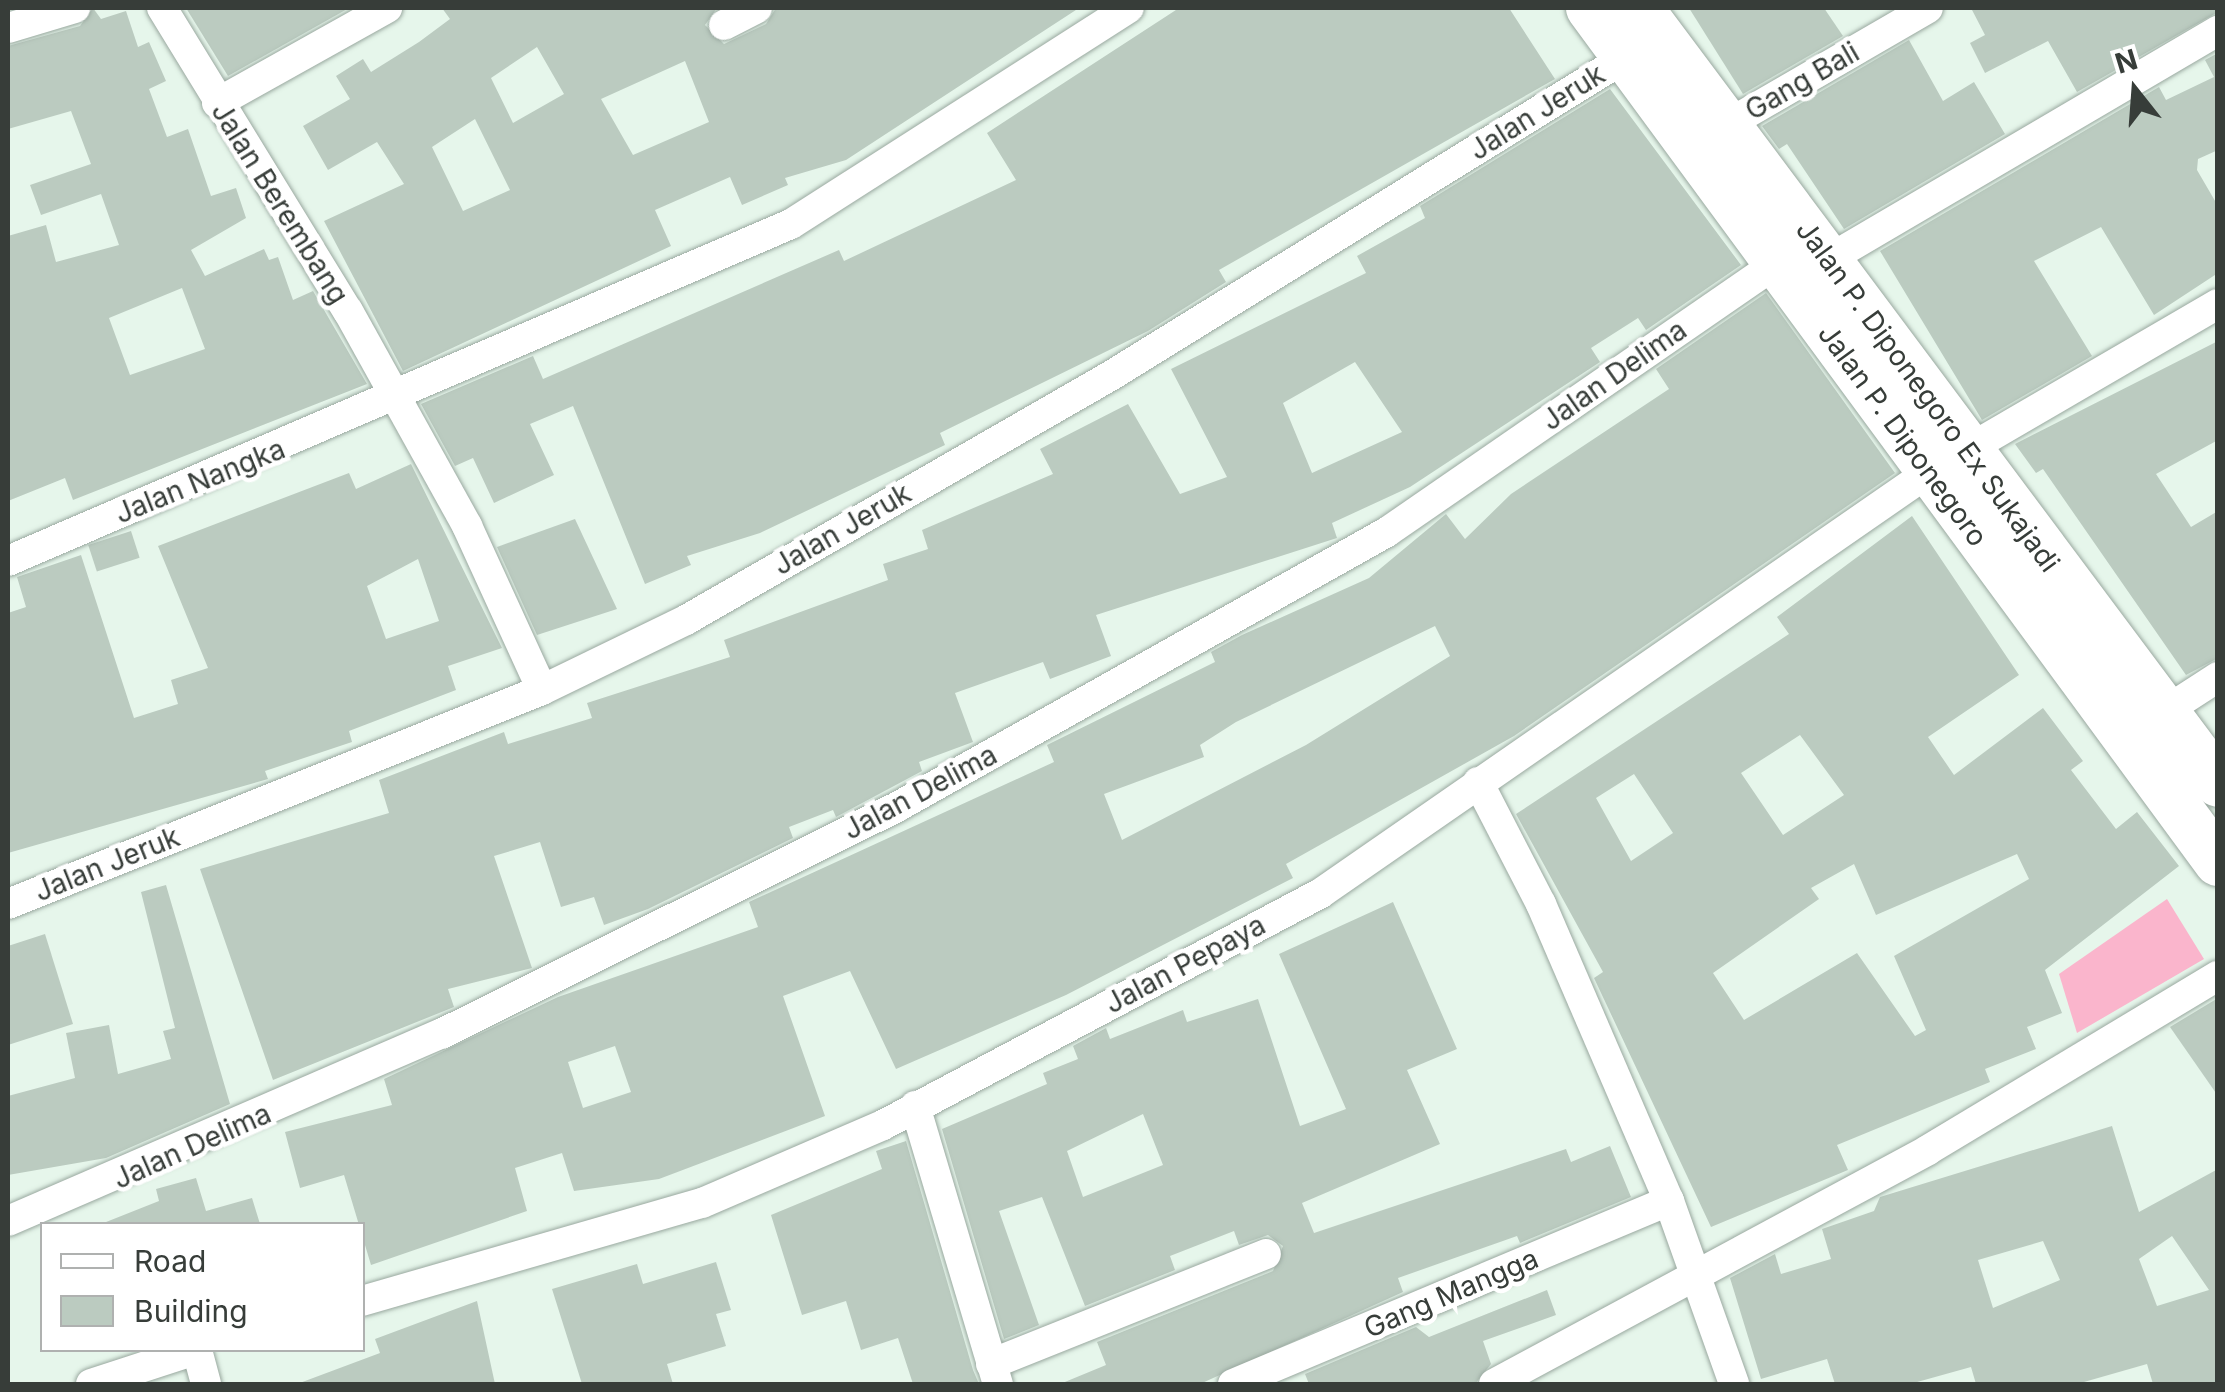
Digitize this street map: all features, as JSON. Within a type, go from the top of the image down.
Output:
[{"type":"main road","name":"Jalan P. Diponegoro","points":[[1590,8],[1778,262],[1948,461],[2218,862]]},
{"type":"main road","name":"Jalan P. Diponegoro Ex Sukajadi","points":[[1639,8],[1829,259],[1948,461],[2218,783]]},
{"type":"street","points":[[8,28],[75,8]]},
{"type":"street","name":"Jalan Berembang","points":[[162,8],[348,312],[393,402],[467,526],[542,690]]},
{"type":"street","points":[[217,103],[387,8]]},
{"type":"street","points":[[724,25],[758,8]]},
{"type":"street","name":"Jalan Nangka","points":[[10,551],[393,402],[791,224],[1129,8]]},
{"type":"street","name":"Gang Bali","points":[[1728,124],[1928,8]]},
{"type":"street","points":[[1829,259],[2218,31]]},
{"type":"street","name":"Jalan Jeruk","points":[[8,904],[542,690],[686,620],[1112,374],[1628,56]]},
{"type":"street","name":"Jalan Delima","points":[[8,1221],[442,1034],[898,808],[1387,532],[1778,262]]},
{"type":"street","name":"Jalan Pepaya","points":[[365,1300],[744,1189],[915,1106],[1321,894],[1948,461],[2218,304]]},
{"type":"street","points":[[2161,714],[2218,676]]},
{"type":"street","points":[[1478,782],[1541,904],[1669,1201],[1734,1384]]},
{"type":"street","points":[[1494,1384],[1697,1277],[2218,976]]},
{"type":"street","points":[[915,1106],[995,1374],[1266,1254]]},
{"type":"street","name":"Gang Mangga","points":[[1233,1384],[1669,1201]]},
{"type":"street","points":[[92,1384],[190,1352]]},
{"type":"street","points":[[197,1352],[206,1384]]},
{"type":"shaded area","points":[[2167,899],[2204,959],[2077,1033],[2059,974]]},
{"type":"building","points":[[93,8],[101,19],[126,11],[138,47],[149,42],[166,81],[149,89],[167,137],[188,129],[211,196],[236,188],[246,218],[191,250],[205,276],[264,249],[269,260],[278,257],[293,300],[313,291],[367,384],[73,500],[65,478],[8,501],[8,236],[46,225],[56,262],[119,245],[101,194],[41,215],[30,185],[91,164],[71,111],[8,129],[8,46],[80,26]],"holes":[[[182,288],[205,349],[130,375],[109,318]]]},
{"type":"building","points":[[186,8],[349,8],[228,76]]},
{"type":"building","points":[[442,8],[717,8],[705,25],[724,44],[766,24],[776,8],[1079,8],[846,160],[785,178],[788,185],[742,205],[730,177],[655,210],[671,246],[403,371],[324,221],[404,184],[377,142],[328,170],[303,126],[350,99],[336,76],[363,59],[371,72],[450,19]],"holes":[[[537,47],[564,94],[513,123],[491,78]],[[685,61],[709,122],[633,155],[601,99]],[[475,119],[510,190],[463,211],[432,147]]]},
{"type":"building","points":[[1179,8],[1509,8],[1555,79],[1219,270],[1226,282],[1148,331],[940,433],[945,445],[760,533],[687,556],[691,565],[645,584],[573,406],[530,424],[554,475],[494,503],[473,458],[455,466],[421,404],[533,356],[543,379],[839,250],[844,261],[1016,180],[987,133]]},
{"type":"building","points":[[1689,8],[1824,8],[1843,36],[1743,94]]},
{"type":"building","points":[[1971,8],[2218,8],[2218,12],[2077,92],[2048,41],[1985,73],[1970,43],[1985,35]]},
{"type":"building","points":[[1909,40],[1943,101],[1974,82],[2005,134],[1844,229],[1787,144],[1779,149],[1762,126]]},
{"type":"building","points":[[2218,53],[2218,150],[2198,159],[2197,170],[2218,206],[2218,273],[2154,315],[2101,227],[2034,261],[2092,356],[1982,420],[1880,251],[2159,87],[2166,100],[2214,77],[2205,60]]},
{"type":"building","points":[[1610,89],[1741,265],[1646,330],[1638,318],[1591,348],[1600,362],[1410,487],[1332,523],[1337,538],[1096,615],[1111,656],[1050,679],[1043,662],[955,693],[973,742],[919,762],[922,771],[836,817],[833,810],[789,827],[793,838],[648,909],[604,925],[594,897],[561,907],[540,842],[494,856],[532,968],[448,989],[454,1007],[273,1080],[200,869],[389,813],[379,780],[504,732],[508,744],[592,718],[587,703],[730,657],[724,640],[888,580],[883,564],[928,549],[922,530],[1053,474],[1040,449],[1128,404],[1180,494],[1227,477],[1171,369],[1366,273],[1357,256],[1425,218],[1420,206]],"holes":[[[1355,362],[1402,432],[1312,473],[1283,403]]]},
{"type":"building","points":[[1766,293],[1895,473],[1514,736],[1286,864],[1293,878],[1066,995],[896,1069],[850,971],[783,996],[825,1116],[659,1179],[574,1191],[562,1153],[515,1168],[527,1211],[371,1265],[365,1245],[365,1222],[358,1222],[344,1175],[300,1188],[285,1132],[392,1105],[384,1079],[558,997],[758,927],[749,902],[1054,762],[1047,745],[1215,662],[1211,652],[1242,635],[1369,578],[1446,514],[1465,539],[1511,494],[1669,389],[1656,369]],"holes":[[[1435,626],[1450,656],[1306,745],[1122,840],[1104,794],[1204,757],[1200,745],[1236,722]],[[615,1046],[631,1092],[583,1108],[568,1062]]]},
{"type":"building","points":[[2218,341],[2218,440],[2156,474],[2191,527],[2218,511],[2218,658],[2186,675],[2043,469],[2036,473],[2015,444]]},
{"type":"building","points":[[411,464],[502,648],[448,666],[456,690],[349,731],[352,742],[265,771],[268,779],[8,853],[8,613],[26,607],[17,577],[81,555],[134,718],[178,704],[171,680],[208,668],[158,546],[349,473],[356,489]],"holes":[[[418,559],[439,621],[386,639],[367,586]]]},
{"type":"building","points":[[1912,516],[2019,675],[1928,737],[1954,775],[2043,708],[2083,761],[2071,770],[2116,829],[2137,812],[2179,866],[2045,970],[2062,1013],[2027,1027],[2036,1049],[1985,1069],[1990,1082],[1837,1145],[1848,1170],[1711,1227],[1594,978],[1603,972],[1516,814],[1789,634],[1777,617]],"holes":[[[1800,735],[1844,795],[1783,835],[1741,773]],[[1634,774],[1673,833],[1631,861],[1596,798]],[[2017,854],[2029,879],[1894,956],[1926,1030],[1915,1036],[1857,953],[1744,1020],[1713,973],[1819,899],[1811,888],[1854,864],[1876,915]]]},
{"type":"building","points":[[575,519],[617,609],[537,635],[497,547]]},
{"type":"building","points":[[131,531],[140,558],[97,572],[88,545]]},
{"type":"building","points":[[166,885],[230,1104],[106,1158],[8,1175],[8,1096],[75,1078],[66,1033],[109,1025],[118,1074],[171,1059],[163,1031],[175,1028],[141,892]]},
{"type":"building","points":[[1393,902],[1457,1049],[1407,1070],[1440,1144],[1302,1203],[1314,1233],[1566,1149],[1571,1162],[1610,1146],[1631,1197],[1520,1243],[1517,1236],[1398,1278],[1403,1292],[1200,1384],[1060,1384],[1106,1365],[1097,1342],[1273,1271],[1283,1246],[1268,1235],[1239,1245],[1234,1231],[1170,1256],[1175,1270],[1085,1306],[1042,1197],[999,1211],[1039,1325],[1004,1339],[942,1129],[1047,1084],[1043,1073],[1078,1059],[1073,1046],[1106,1028],[1110,1039],[1183,1010],[1187,1022],[1258,999],[1300,1126],[1346,1109],[1279,954]],"holes":[[[1143,1114],[1163,1165],[1083,1197],[1067,1151]]]},
{"type":"building","points":[[45,934],[73,1024],[8,1045],[8,946]]},
{"type":"building","points":[[2218,998],[2218,1096],[2170,1027]]},
{"type":"building","points":[[2112,1126],[2139,1212],[2218,1169],[2218,1384],[2153,1384],[2147,1364],[2077,1384],[1976,1384],[1971,1367],[1910,1384],[1835,1384],[1827,1359],[1761,1379],[1730,1278],[1775,1254],[1781,1274],[1831,1259],[1822,1229],[1874,1211],[1880,1197]],"holes":[[[2172,1236],[2209,1290],[2157,1306],[2139,1259]],[[2043,1241],[2060,1280],[1993,1308],[1978,1260]]]},
{"type":"building","points":[[906,1141],[979,1384],[913,1384],[898,1338],[861,1350],[846,1301],[802,1315],[771,1215],[882,1169],[876,1151]]},
{"type":"building","points":[[196,1178],[206,1211],[252,1198],[259,1222],[106,1222],[159,1201],[156,1189]]},
{"type":"building","points":[[716,1262],[731,1310],[716,1314],[726,1346],[667,1364],[673,1384],[582,1384],[552,1289],[637,1264],[643,1284]]},
{"type":"building","points":[[1547,1290],[1556,1315],[1483,1341],[1491,1364],[1475,1384],[1309,1384],[1305,1374],[1416,1327],[1429,1337]]},
{"type":"building","points":[[477,1301],[495,1384],[297,1384],[380,1353],[375,1339]]}]
